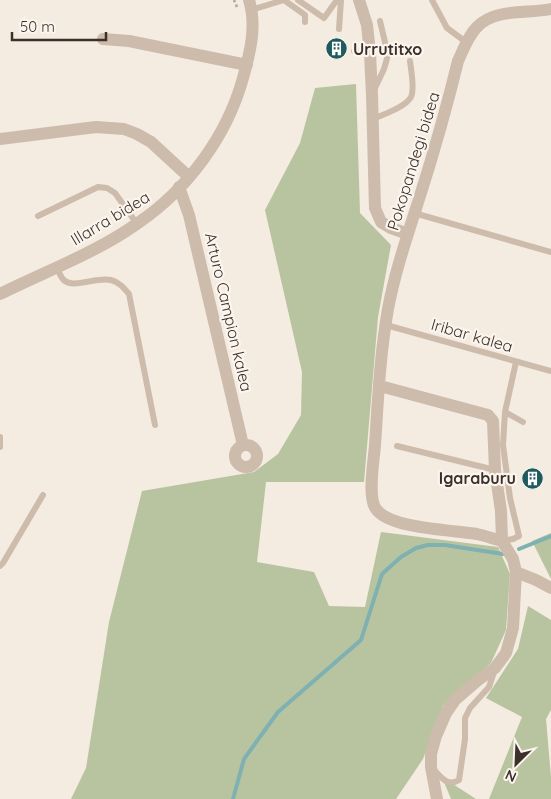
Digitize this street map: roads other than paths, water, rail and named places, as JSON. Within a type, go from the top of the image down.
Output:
[{"type":"street","points":[[359,0],[367,25],[370,53],[375,208],[381,222],[408,234]]},
{"type":"street","name":"Illarra bidea","points":[[0,294],[98,247],[137,224],[165,203],[189,176],[220,134],[232,111],[247,65],[252,41],[253,21],[250,5]]},
{"type":"street","name":"Pokopandegi bidea","points":[[502,541],[478,534],[426,528],[400,522],[383,516],[375,509],[372,470],[382,344],[388,308],[408,234],[452,88],[458,61],[466,42],[476,27],[487,19],[502,14],[551,9]]},
{"type":"street","points":[[104,40],[129,41],[247,65]]},
{"type":"street","points":[[0,139],[96,127],[124,129],[138,134],[151,142],[189,176]]},
{"type":"street","name":"Arturo Campion kalea","points":[[179,187],[189,215],[243,445]]},
{"type":"street","points":[[380,386],[488,415],[493,421],[502,541],[513,559],[516,572],[513,628],[506,653],[495,668],[454,700],[436,736],[431,754],[431,767],[437,799]]},
{"type":"street","points":[[516,572],[551,588]]},
{"type":"lane","points":[[250,5],[284,0],[306,15],[304,22]]},
{"type":"lane","points":[[298,0],[324,18],[337,0]]},
{"type":"lane","points":[[339,29],[341,0]]},
{"type":"lane","points":[[432,0],[447,28],[466,42]]},
{"type":"lane","points":[[372,95],[388,55],[380,21]]},
{"type":"lane","points":[[354,51],[370,53]]},
{"type":"lane","points":[[373,119],[403,105],[411,98],[413,88],[410,61]]},
{"type":"lane","points":[[38,216],[98,187],[107,188],[115,193],[137,224]]},
{"type":"lane","points":[[414,213],[551,252]]},
{"type":"lane","points":[[57,267],[62,278],[68,283],[74,284],[101,279],[109,280],[117,282],[130,294],[155,425]]},
{"type":"lane","name":"Iribar kalea","points":[[386,325],[551,371]]},
{"type":"lane","points":[[502,541],[519,536],[510,498],[503,445],[505,412],[516,362]]},
{"type":"lane","points":[[505,412],[523,422]]},
{"type":"lane","points":[[0,437],[0,447]]},
{"type":"lane","points":[[397,446],[496,470]]},
{"type":"lane","points":[[0,566],[43,495]]},
{"type":"lane","points":[[431,767],[446,782],[454,783],[459,780],[465,740],[464,718],[470,708],[489,687],[495,668]]},
{"type":"waterway","points":[[519,549],[551,536]]},
{"type":"waterway","points":[[233,799],[244,759],[278,712],[361,640],[382,574],[401,557],[416,548],[428,545],[445,545],[503,554]]},
{"type":"place","name":"Urrutitxo","points":[[337,49]]},
{"type":"place","name":"Igaraburu","points":[[532,478]]}]
